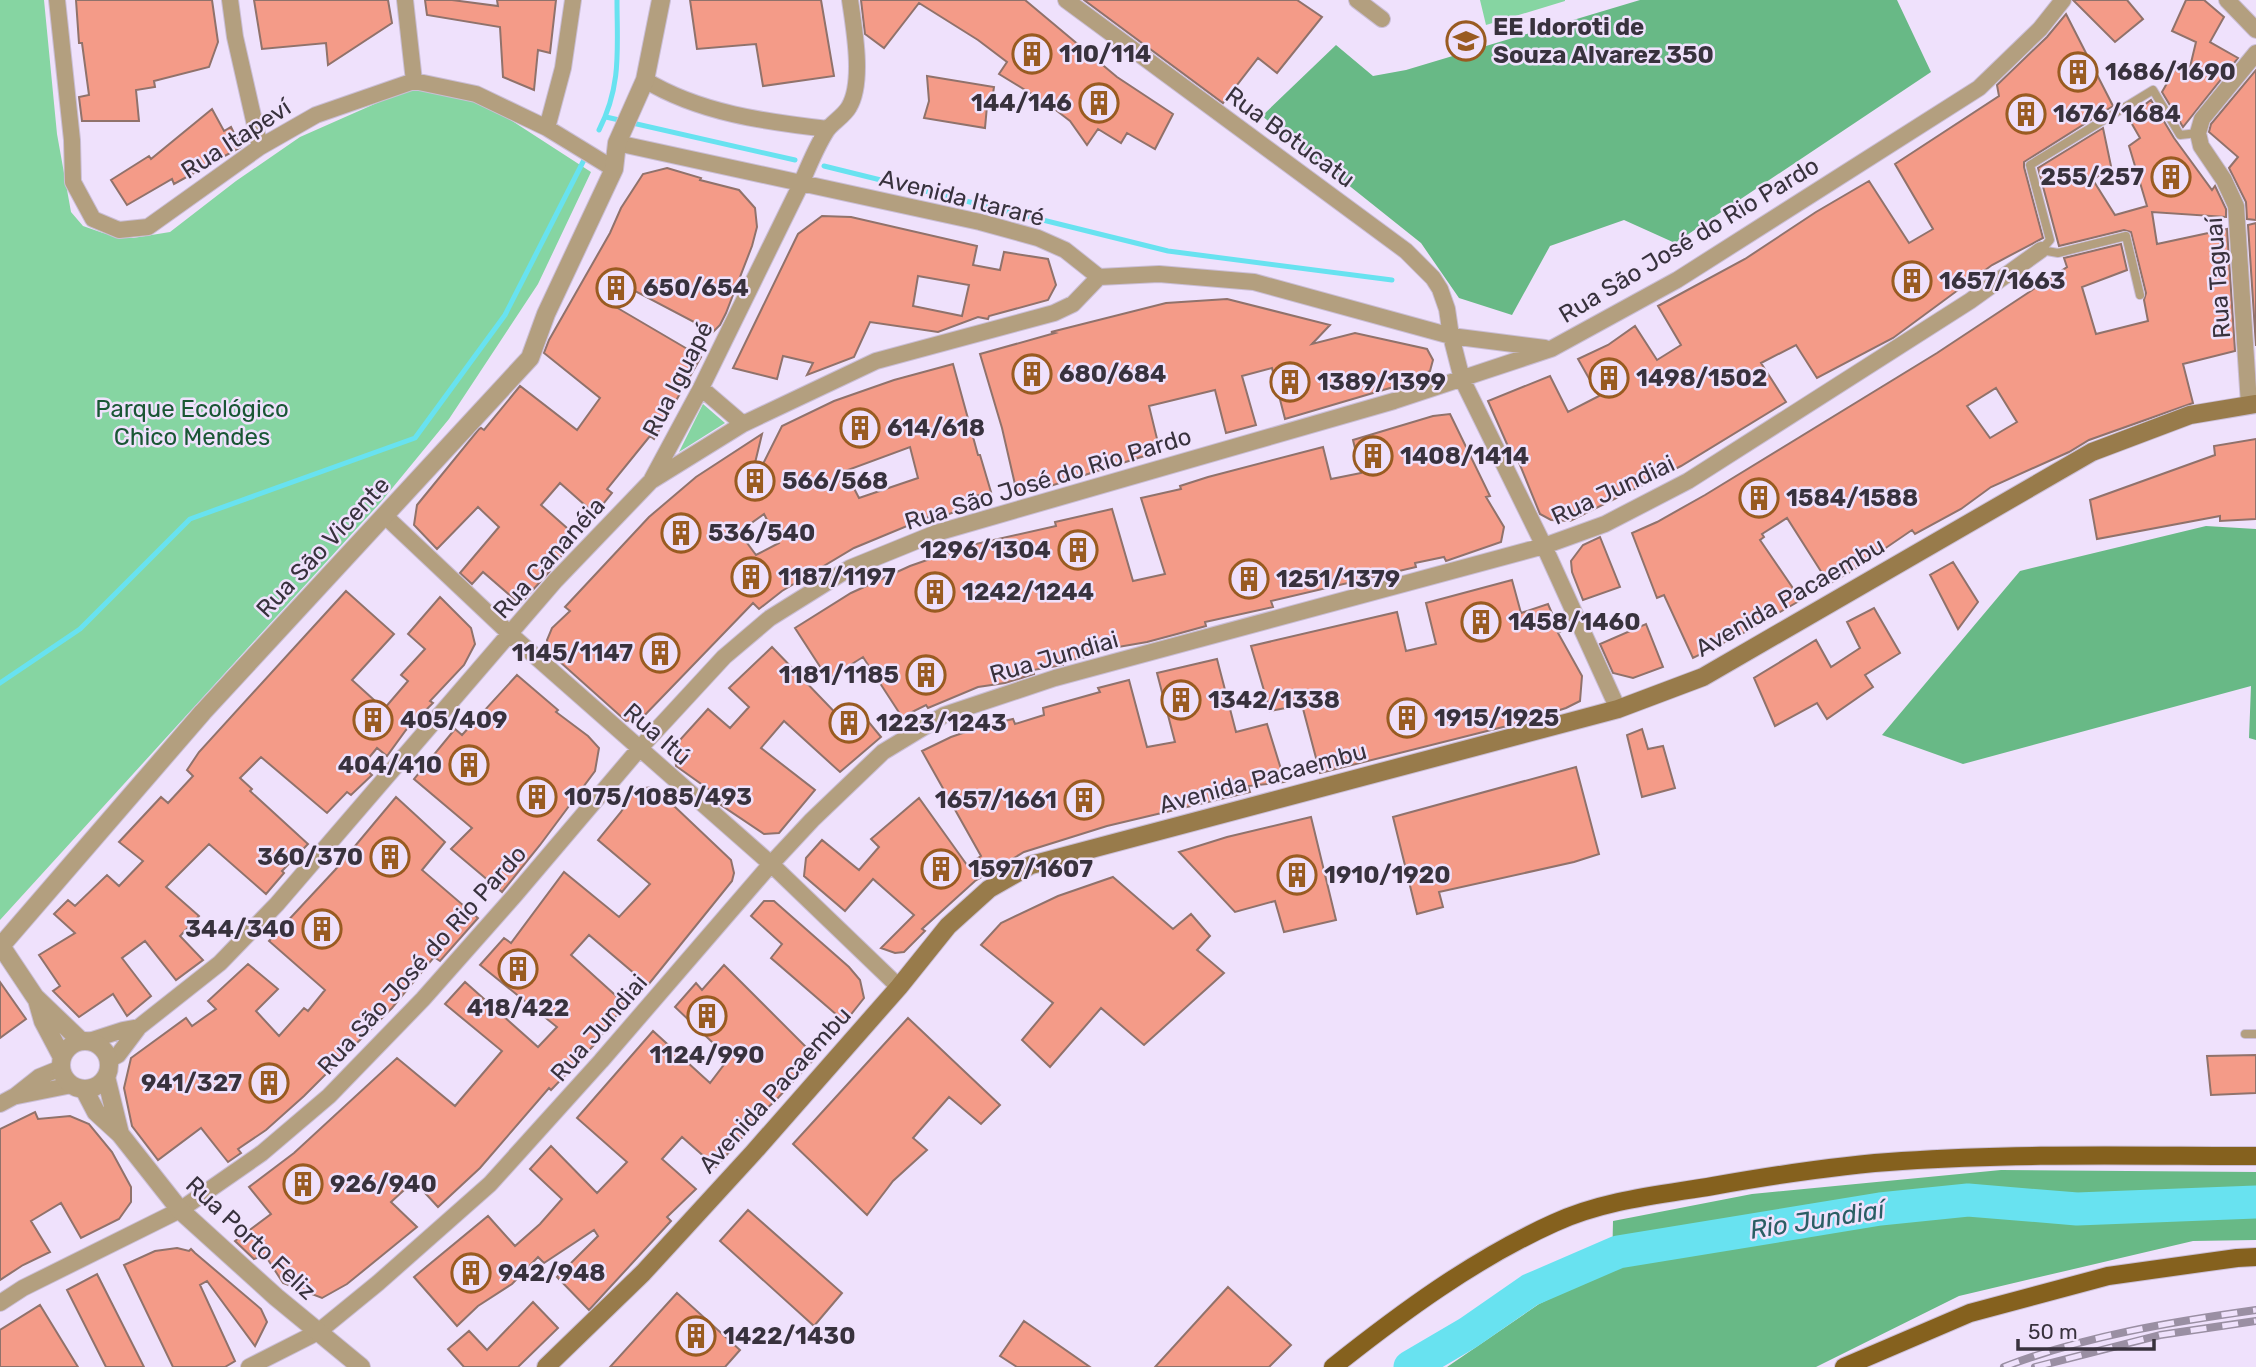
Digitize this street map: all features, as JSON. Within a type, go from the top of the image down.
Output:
[{"type":"main road","name":"Avenida Pacaembu","points":[[546,1367],[643,1273],[899,987],[948,926],[989,888],[1031,865],[1618,709],[1703,677],[2092,452],[2190,415],[2253,404]]},
{"type":"main road","points":[[1333,1367],[1381,1329],[1474,1266],[1554,1223],[1609,1203],[1791,1172],[1899,1161],[1992,1156],[2256,1156]]},
{"type":"main road","points":[[1844,1367],[1970,1313],[2108,1276],[2256,1257]]},
{"type":"street","name":"Rua Itapeví","points":[[57,0],[72,139],[73,182],[93,219],[119,230],[148,226],[260,147],[316,115],[414,81]]},
{"type":"street","points":[[230,0],[260,147]]},
{"type":"street","points":[[405,0],[414,81],[477,94],[547,128],[614,169]]},
{"type":"street","points":[[547,128],[563,68],[573,0]]},
{"type":"street","name":"Rua São Vicente","points":[[0,947],[203,712],[530,358],[546,314],[614,169],[617,143],[645,80],[661,0]]},
{"type":"street","name":"Rua Iguapé","points":[[651,481],[701,388],[801,184],[812,156],[828,129],[849,107],[856,88],[850,0]]},
{"type":"street","name":"Rua Botucatu","points":[[1066,0],[1406,251],[1433,278],[1447,309],[1462,379],[1544,546],[1618,709]]},
{"type":"street","points":[[1357,0],[1382,19]]},
{"type":"street","name":"Rua São José do Rio Pardo","points":[[0,1303],[23,1288],[180,1210],[262,1153],[329,1096],[432,989],[639,748],[734,649],[770,618],[850,568],[936,533],[1394,401],[1551,349],[1677,280],[1979,88],[2040,29],[2063,0]]},
{"type":"street","points":[[2227,0],[2256,30]]},
{"type":"street","points":[[2198,133],[2202,119],[2256,53]]},
{"type":"street","points":[[645,80],[662,90],[713,108],[771,122],[828,129]]},
{"type":"street","name":"Rua Taguaí","points":[[2198,133],[2201,146],[2224,180],[2236,206],[2253,404]]},
{"type":"street","name":"Avenida Itararé","points":[[617,143],[980,222],[1038,238],[1065,250],[1099,277]]},
{"type":"street","name":"Rua Jundiai","points":[[249,1367],[318,1332],[490,1184],[601,1061],[771,864],[812,820],[883,752],[944,715],[1055,678],[1544,546],[1605,524],[1688,481],[1970,301],[2041,250]]},
{"type":"street","points":[[1099,277],[1159,274],[1254,282],[1451,336],[1551,349]]},
{"type":"street","name":"Rua Cananéia","points":[[107,1068],[139,1027],[220,963],[277,905],[555,581],[651,481],[743,424],[876,361],[1055,313],[1073,304],[1099,277]]},
{"type":"street","points":[[701,388],[743,424]]},
{"type":"street","name":"Rua Itú","points":[[385,516],[510,634],[771,864],[899,987]]},
{"type":"street","points":[[0,947],[35,997],[85,1041],[98,1044],[107,1068],[92,1087],[78,1087],[7,1100]]},
{"type":"street","points":[[35,997],[62,1062],[65,1078],[78,1087]]},
{"type":"street","name":"Rua Cananéia","points":[[85,1041],[139,1027]]},
{"type":"street","points":[[7,1100],[62,1062],[66,1049],[85,1041]]},
{"type":"street","name":"Rua Porto Feliz","points":[[107,1068],[120,1134]]},
{"type":"street","name":"Rua Porto Feliz","points":[[78,1087],[96,1112],[120,1134],[180,1210],[276,1297],[361,1367]]},
{"type":"lane","points":[[2041,250],[2050,240],[2030,165],[2153,90],[2180,135],[2198,133]]},
{"type":"lane","points":[[2041,250],[2058,253],[2126,236],[2140,295]]},
{"type":"lane","points":[[2245,1034],[2256,1034]]},
{"type":"green space","name":"Parque Ecológico Chico Mendes","points":[[0,0],[44,0],[57,134],[71,212],[83,226],[103,233],[133,238],[170,232],[236,181],[300,137],[404,91],[434,88],[480,100],[591,172],[538,284],[449,419],[380,503],[0,920]]},
{"type":"green space","points":[[1480,0],[1565,0],[1565,1],[1486,25]]},
{"type":"green space","points":[[1640,0],[1897,0],[1931,72],[1675,243],[1624,220],[1550,246],[1512,315],[1459,298],[1421,243],[1262,116],[1336,45],[1373,76],[1406,70]]},
{"type":"green space","points":[[703,404],[725,423],[679,452]]},
{"type":"green space","points":[[2206,526],[2256,529],[2256,740],[2249,738],[2251,686],[1963,764],[1882,735],[2020,571]]},
{"type":"green space","points":[[2001,1170],[2256,1172],[2256,1240],[2193,1241],[1959,1296],[1816,1367],[1447,1367],[1539,1304],[1612,1268],[1613,1221],[1752,1194]]},
{"type":"building","points":[[76,0],[212,0],[218,42],[209,67],[154,81],[155,87],[136,90],[139,121],[82,121],[79,97],[89,95],[82,43],[79,43]]},
{"type":"building","points":[[254,0],[388,0],[392,23],[328,65],[326,43],[262,49]]},
{"type":"building","points":[[425,0],[452,0],[498,6],[497,0],[556,0],[550,53],[538,50],[534,90],[503,77],[500,27],[427,15]]},
{"type":"building","points":[[690,0],[821,0],[834,76],[763,86],[756,44],[697,49]]},
{"type":"building","points":[[861,0],[1025,0],[1117,77],[1173,114],[1155,149],[1127,133],[1121,143],[1098,129],[1087,145],[1070,121],[999,74],[1007,62],[978,40],[919,3],[884,48],[865,34]]},
{"type":"building","points":[[1084,0],[1297,0],[1322,17],[1277,73],[1258,58],[1223,103]]},
{"type":"building","points":[[2073,0],[2127,0],[2143,19],[2115,42]]},
{"type":"building","points":[[2186,0],[2204,0],[2224,17],[2210,42],[2238,58],[2183,127],[2162,92],[2178,64],[2190,67],[2196,42],[2172,31]]},
{"type":"building","points":[[2066,14],[2113,106],[2024,162],[2043,238],[1992,265],[1893,338],[1817,378],[1796,345],[1761,363],[1786,402],[1681,466],[1570,521],[1551,520],[1540,514],[1518,460],[1514,460],[1488,401],[1550,376],[1568,412],[1599,396],[1578,359],[1608,345],[1635,326],[1657,360],[1681,345],[1658,306],[1745,259],[1869,181],[1909,243],[1933,229],[1895,164],[1999,96],[1997,85],[2047,37]]},
{"type":"building","points":[[2256,70],[2256,220],[2247,219],[2246,202],[2229,168],[2238,157],[2209,132],[2211,124]]},
{"type":"building","points":[[927,76],[994,87],[991,107],[987,106],[985,128],[924,118],[929,101]]},
{"type":"building","points":[[2151,100],[2174,138],[2212,190],[2215,186],[2226,209],[2226,217],[2152,212],[2157,244],[2227,229],[2235,351],[2183,364],[2193,403],[2089,440],[2069,452],[1991,487],[1961,509],[1915,534],[1912,530],[1829,584],[1787,518],[1762,534],[1764,537],[1760,540],[1801,600],[1693,658],[1664,595],[1657,598],[1632,533],[1705,495],[1937,353],[2067,267],[2064,258],[2121,244],[2127,270],[2082,287],[2096,334],[2148,321],[2144,300],[2146,293],[2131,232],[2124,230],[2059,246],[2038,168],[2103,128],[2111,166],[2093,180],[2115,215],[2147,206],[2129,146],[2140,138],[2128,117]],"holes":[[[1996,388],[2017,422],[1990,438],[1967,406]]]},
{"type":"building","points":[[212,109],[224,131],[231,127],[241,147],[174,184],[172,179],[127,205],[111,180],[149,156],[151,159]]},
{"type":"building","points":[[667,168],[739,190],[755,208],[757,227],[752,246],[726,313],[713,332],[620,283],[609,303],[701,357],[654,439],[650,436],[607,489],[612,493],[595,514],[560,483],[541,505],[576,536],[550,571],[520,604],[483,572],[472,584],[460,573],[499,527],[478,507],[437,549],[414,525],[417,505],[479,429],[484,430],[520,386],[577,430],[600,398],[544,353],[621,208],[643,174]]},
{"type":"building","points":[[822,216],[851,217],[977,246],[973,265],[1000,270],[1004,252],[1048,259],[1056,285],[1048,300],[989,316],[988,319],[978,317],[938,332],[870,322],[854,357],[807,375],[813,363],[783,356],[777,379],[733,368],[798,234]],"holes":[[[918,276],[969,285],[962,316],[913,306]]]},
{"type":"building","points":[[2256,223],[2256,346],[2248,225]]},
{"type":"building","points":[[1227,299],[1330,325],[1312,344],[1355,333],[1427,349],[1433,360],[1430,371],[1407,383],[1285,419],[1272,368],[1242,376],[1256,425],[1226,433],[1215,390],[1149,406],[1160,451],[1044,488],[1017,493],[1002,428],[980,354],[1055,333],[1051,332],[1166,303]]},
{"type":"building","points":[[953,364],[991,492],[957,501],[960,510],[933,520],[931,516],[854,548],[782,591],[759,609],[753,603],[641,719],[626,721],[550,653],[547,640],[552,628],[570,611],[565,607],[649,517],[696,477],[762,434],[755,463],[762,466],[782,426],[834,401],[894,380]],"holes":[[[910,447],[918,478],[859,498],[845,471]],[[764,514],[779,543],[756,555],[739,532]]]},
{"type":"building","points":[[1450,414],[1490,496],[1486,497],[1504,527],[1501,542],[1446,561],[1444,557],[1415,563],[1416,567],[1271,601],[1273,607],[1205,622],[1206,626],[1177,634],[1089,652],[1090,656],[1063,662],[1063,665],[1033,670],[1034,674],[1005,683],[978,687],[928,708],[926,705],[902,717],[863,657],[828,679],[795,628],[851,593],[910,566],[967,546],[1056,526],[1055,522],[1112,509],[1133,581],[1165,574],[1141,498],[1181,489],[1180,486],[1208,477],[1323,447],[1331,479],[1361,473],[1353,440],[1433,416]]},
{"type":"building","points":[[2256,439],[2256,519],[2220,521],[2220,516],[2097,539],[2090,500],[2215,455],[2214,446]]},
{"type":"building","points":[[1600,537],[1620,587],[1583,600],[1572,572],[1571,561],[1583,545]]},
{"type":"building","points":[[1953,562],[1978,602],[1958,629],[1930,575]]},
{"type":"building","points":[[1512,580],[1521,613],[1548,604],[1560,632],[1558,633],[1582,676],[1580,701],[1519,723],[1320,773],[1302,705],[1270,711],[1251,646],[1397,612],[1406,651],[1436,644],[1426,603]]},
{"type":"building","points":[[346,591],[394,634],[352,680],[384,709],[408,681],[401,675],[425,649],[408,634],[440,597],[471,628],[475,644],[464,665],[430,701],[433,703],[406,730],[387,756],[377,748],[362,766],[372,775],[351,795],[347,792],[327,813],[261,757],[240,778],[252,789],[250,791],[308,844],[282,871],[284,873],[266,894],[209,844],[166,887],[199,916],[180,936],[203,960],[176,980],[145,941],[122,958],[151,996],[127,1016],[113,994],[79,1017],[53,991],[60,986],[39,955],[75,933],[54,914],[68,900],[75,906],[107,875],[119,886],[143,861],[119,842],[161,797],[168,803],[193,776],[187,770],[199,752]]},
{"type":"building","points":[[1874,608],[1900,653],[1865,675],[1873,687],[1827,719],[1817,703],[1775,726],[1754,678],[1816,640],[1831,667],[1860,648],[1847,622]]},
{"type":"building","points":[[1646,624],[1663,667],[1633,678],[1613,673],[1600,644]]},
{"type":"building","points":[[772,647],[848,726],[863,715],[881,737],[840,772],[784,721],[761,748],[815,790],[779,833],[764,834],[721,805],[725,801],[676,766],[675,754],[679,741],[708,709],[730,728],[749,707],[729,688]]},
{"type":"building","points":[[1217,659],[1236,732],[1267,724],[1285,782],[1248,786],[1250,792],[1107,826],[1024,852],[975,881],[922,929],[925,931],[904,952],[895,953],[881,948],[914,915],[873,879],[845,911],[804,876],[806,858],[822,840],[859,870],[879,847],[871,839],[919,798],[967,865],[981,856],[922,751],[983,726],[1013,719],[1015,724],[1044,715],[1043,708],[1100,692],[1098,688],[1129,680],[1147,747],[1175,742],[1157,673]]},
{"type":"building","points":[[517,675],[599,748],[595,771],[502,892],[451,849],[472,828],[414,779],[455,729],[462,735]]},
{"type":"building","points":[[1642,729],[1648,749],[1663,746],[1675,788],[1642,797],[1627,735]]},
{"type":"building","points":[[1576,767],[1599,854],[1439,892],[1443,907],[1417,914],[1393,817]]},
{"type":"building","points":[[654,787],[731,860],[734,873],[732,881],[648,985],[589,935],[571,955],[625,1004],[594,1045],[551,1090],[549,1088],[480,1168],[438,1207],[414,1181],[391,1202],[417,1227],[347,1284],[322,1298],[283,1283],[265,1255],[254,1259],[235,1241],[271,1214],[249,1187],[294,1153],[397,1058],[455,1106],[502,1051],[445,1004],[465,982],[538,1047],[557,1027],[480,965],[504,938],[511,943],[564,872],[619,917],[650,884],[598,840],[621,812],[635,789]]},
{"type":"building","points":[[396,797],[445,842],[422,870],[478,918],[440,961],[434,957],[392,1008],[304,1096],[266,1130],[238,1149],[241,1153],[228,1162],[201,1128],[158,1160],[132,1126],[124,1088],[131,1058],[186,1018],[192,1026],[216,1009],[208,1001],[248,964],[278,989],[256,1011],[279,1036],[304,1008],[308,1011],[325,990],[269,941],[335,870]]},
{"type":"building","points":[[1311,817],[1336,920],[1284,932],[1275,901],[1235,912],[1179,852],[1227,837]]},
{"type":"building","points":[[1113,877],[1173,929],[1191,914],[1210,936],[1197,950],[1224,973],[1144,1045],[1101,1008],[1050,1067],[1022,1040],[1053,1003],[981,945],[1001,923],[1058,896]]},
{"type":"building","points":[[764,901],[774,901],[849,967],[860,980],[864,998],[845,1022],[771,958],[782,944],[751,916]]},
{"type":"building","points":[[724,965],[816,1057],[753,1121],[755,1123],[716,1167],[682,1137],[662,1159],[696,1189],[667,1217],[671,1221],[589,1310],[557,1277],[598,1236],[594,1230],[544,1263],[538,1257],[512,1284],[478,1306],[457,1326],[414,1277],[488,1216],[515,1246],[540,1224],[562,1199],[530,1169],[551,1146],[597,1193],[627,1162],[577,1118],[653,1031],[710,1083],[729,1058],[675,1007],[696,983],[702,990]]},
{"type":"building","points":[[0,982],[26,1019],[0,1038]]},
{"type":"building","points":[[908,1018],[1000,1105],[981,1124],[949,1097],[913,1138],[927,1150],[893,1181],[867,1215],[793,1144]]},
{"type":"building","points":[[2256,1055],[2256,1093],[2211,1095],[2207,1056]]},
{"type":"building","points":[[35,1112],[38,1119],[70,1116],[89,1124],[112,1152],[131,1187],[131,1202],[119,1219],[81,1238],[61,1203],[31,1221],[50,1252],[0,1280],[0,1129]]},
{"type":"building","points":[[748,1210],[842,1293],[814,1326],[720,1241]]},
{"type":"building","points":[[177,1248],[189,1251],[191,1249],[261,1309],[267,1322],[255,1346],[207,1281],[200,1285],[235,1361],[225,1367],[173,1367],[124,1265],[155,1251]]},
{"type":"building","points":[[97,1274],[144,1367],[106,1367],[67,1290]]},
{"type":"building","points":[[1228,1287],[1291,1345],[1269,1367],[1155,1367]]},
{"type":"building","name":"1422/1430","points":[[677,1293],[740,1350],[725,1367],[610,1367]]},
{"type":"building","points":[[533,1302],[558,1328],[518,1367],[464,1367],[448,1349],[469,1331],[487,1350]]},
{"type":"building","points":[[40,1305],[78,1367],[0,1367],[0,1330]]},
{"type":"building","points":[[1024,1321],[1090,1367],[1017,1367],[1000,1356]]},
{"type":"waterway","points":[[599,130],[615,82],[617,0]]},
{"type":"waterway","points":[[606,117],[795,160]]},
{"type":"waterway","points":[[0,683],[80,629],[190,519],[415,438],[505,315],[586,156]]},
{"type":"waterway","points":[[824,166],[1168,251],[1392,280]]},
{"type":"waterway","name":"Rio Jundiaí","points":[[1410,1367],[1468,1333],[1530,1290],[1618,1252],[1880,1209],[1968,1200],[2077,1209],[2256,1202]]},
{"type":"railway","points":[[2004,1367],[2096,1339],[2160,1325],[2256,1310]]},
{"type":"railway","points":[[2035,1367],[2160,1335],[2256,1321]]},
{"type":"place","name":"EE Idoroti de Souza Alvarez 350","points":[[1466,41]]},
{"type":"place","name":"110/114","points":[[1032,54]]},
{"type":"place","name":"1686/1690","points":[[2078,72]]},
{"type":"place","name":"144/146","points":[[1099,103]]},
{"type":"place","name":"1676/1684","points":[[2026,114]]},
{"type":"place","name":"255/257","points":[[2171,177]]},
{"type":"place","name":"1657/1663","points":[[1912,281]]},
{"type":"place","name":"650/654","points":[[616,288]]},
{"type":"place","name":"680/684","points":[[1032,374]]},
{"type":"place","name":"1498/1502","points":[[1609,378]]},
{"type":"place","name":"1389/1399","points":[[1290,382]]},
{"type":"place","name":"614/618","points":[[860,428]]},
{"type":"place","name":"1408/1414","points":[[1373,456]]},
{"type":"place","name":"566/568","points":[[755,481]]},
{"type":"place","name":"1584/1588","points":[[1759,498]]},
{"type":"place","name":"536/540","points":[[681,533]]},
{"type":"place","name":"1296/1304","points":[[1078,550]]},
{"type":"place","name":"1187/1197","points":[[751,577]]},
{"type":"place","name":"1251/1379","points":[[1249,579]]},
{"type":"place","name":"1242/1244","points":[[935,592]]},
{"type":"place","name":"1458/1460","points":[[1481,622]]},
{"type":"place","name":"1145/1147","points":[[660,653]]},
{"type":"place","name":"1181/1185","points":[[926,675]]},
{"type":"place","name":"1342/1338","points":[[1181,700]]},
{"type":"place","name":"1915/1925","points":[[1407,718]]},
{"type":"place","name":"405/409","points":[[373,720]]},
{"type":"place","name":"1223/1243","points":[[849,723]]},
{"type":"place","name":"404/410","points":[[469,765]]},
{"type":"place","name":"1075/1085/493","points":[[537,797]]},
{"type":"place","name":"1657/1661","points":[[1084,800]]},
{"type":"place","name":"360/370","points":[[390,857]]},
{"type":"place","name":"1597/1607","points":[[941,869]]},
{"type":"place","name":"1910/1920","points":[[1297,875]]},
{"type":"place","name":"344/340","points":[[322,929]]},
{"type":"place","name":"418/422","points":[[518,969]]},
{"type":"place","name":"1124/990","points":[[707,1016]]},
{"type":"place","name":"941/327","points":[[269,1083]]},
{"type":"place","name":"926/940","points":[[303,1184]]},
{"type":"place","name":"942/948","points":[[471,1273]]},
{"type":"place","name":"1422/1430","points":[[696,1336]]}]
